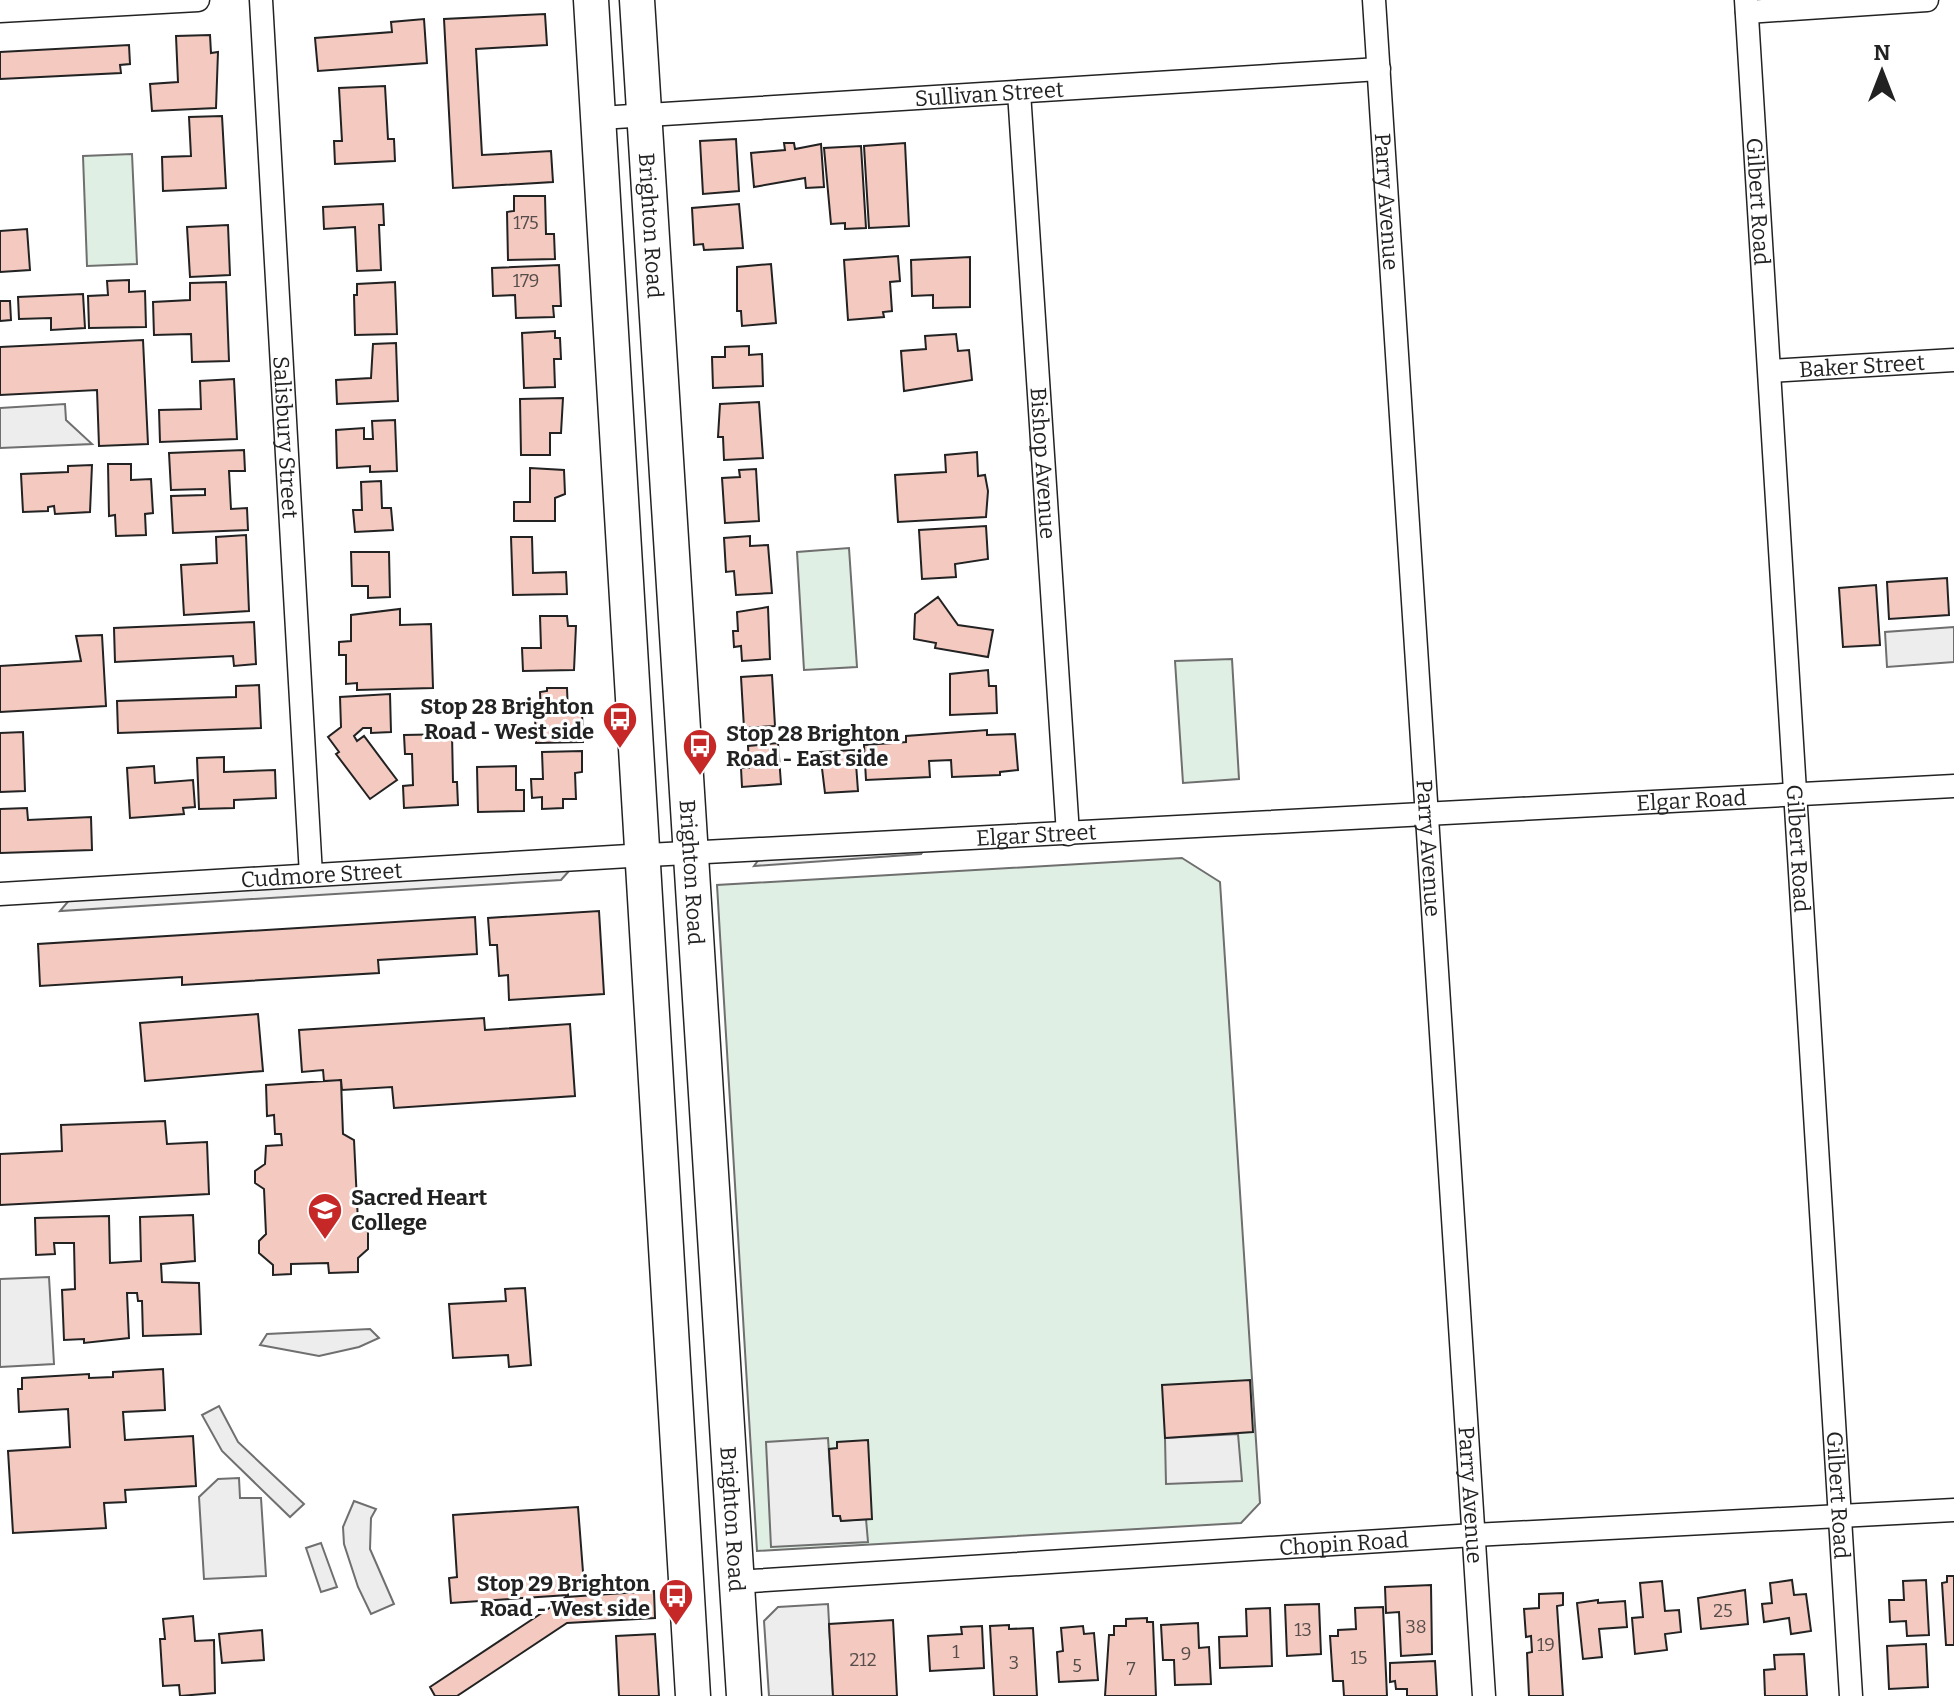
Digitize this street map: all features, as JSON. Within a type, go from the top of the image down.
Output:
[{"type":"main road","name":"Brighton Road","points":[[591,0],[645,855],[693,1696]]},
{"type":"main road","name":"Brighton Road","points":[[637,0],[744,1696]]},
{"type":"street","points":[[0,11],[198,0]]},
{"type":"street","name":"Salisbury Street","points":[[261,0],[311,875]]},
{"type":"street","name":"Parry Avenue","points":[[1374,0],[1484,1696]]},
{"type":"street","points":[[1746,6],[1927,0]]},
{"type":"street","name":"Gilbert Road","points":[[1746,6],[1851,1696]]},
{"type":"street","name":"Sullivan Street","points":[[600,118],[1379,69]]},
{"type":"street","name":"Bishop Avenue","points":[[1019,92],[1068,834]]},
{"type":"street","name":"Baker Street","points":[[1770,371],[1954,360]]},
{"type":"street","name":"Elgar Road","points":[[1429,817],[1954,786]]},
{"type":"street","name":"Elgar Street","points":[[645,855],[1429,817]]},
{"type":"street","name":"Cudmore Street","points":[[0,894],[645,855]]},
{"type":"street","name":"Chopin Road","points":[[735,1582],[1474,1535],[1954,1510]]},
{"type":"green space","points":[[132,154],[137,264],[87,266],[83,156]]},
{"type":"green space","points":[[849,548],[857,667],[804,670],[797,552]]},
{"type":"green space","points":[[1232,659],[1239,779],[1183,783],[1175,661]]},
{"type":"green space","points":[[1182,858],[1220,882],[1260,1503],[1241,1523],[757,1551],[717,885]]},
{"type":"shaded area","points":[[65,404],[66,420],[92,444],[0,448],[0,408]]},
{"type":"shaded area","points":[[1954,627],[1954,662],[1887,667],[1885,632]]},
{"type":"shaded area","points":[[932,839],[921,854],[754,866],[765,851]]},
{"type":"shaded area","points":[[577,862],[561,880],[60,911],[76,892]]},
{"type":"shaded area","points":[[49,1277],[54,1364],[0,1367],[0,1279]]},
{"type":"shaded area","points":[[370,1329],[379,1338],[359,1347],[319,1356],[260,1345],[267,1334]]},
{"type":"shaded area","points":[[219,1406],[238,1442],[304,1504],[290,1517],[222,1451],[202,1415]]},
{"type":"shaded area","points":[[1238,1434],[1242,1481],[1166,1484],[1165,1438]]},
{"type":"shaded area","points":[[828,1438],[833,1516],[840,1516],[841,1521],[866,1519],[868,1542],[771,1547],[766,1442]]},
{"type":"shaded area","points":[[239,1478],[240,1498],[261,1498],[266,1576],[204,1579],[199,1497],[218,1479]]},
{"type":"shaded area","points":[[354,1501],[376,1509],[371,1518],[370,1549],[394,1604],[371,1614],[358,1587],[344,1544],[343,1527]]},
{"type":"shaded area","points":[[321,1543],[337,1587],[321,1592],[306,1548]]},
{"type":"shaded area","points":[[828,1604],[833,1696],[769,1696],[764,1621],[778,1607]]},
{"type":"building","points":[[545,14],[547,45],[476,49],[482,155],[551,151],[553,182],[453,188],[444,19]]},
{"type":"building","points":[[424,19],[427,63],[318,71],[315,38],[392,32],[391,22]]},
{"type":"building","points":[[210,35],[211,53],[218,52],[216,108],[152,111],[150,84],[178,82],[176,36]]},
{"type":"building","points":[[129,45],[130,64],[120,65],[121,73],[0,79],[0,52]]},
{"type":"building","points":[[385,86],[388,139],[394,139],[395,161],[335,164],[334,141],[342,141],[339,88]]},
{"type":"building","points":[[222,116],[226,188],[163,191],[162,157],[191,156],[189,117]]},
{"type":"building","points":[[736,139],[739,191],[703,194],[700,141]]},
{"type":"building","points":[[784,143],[794,143],[795,149],[821,144],[824,187],[806,188],[805,178],[754,187],[751,153],[785,150]]},
{"type":"building","points":[[905,143],[909,226],[869,228],[864,146]]},
{"type":"building","points":[[861,146],[866,228],[845,229],[845,223],[831,224],[824,148]]},
{"type":"building","points":[[514,196],[545,196],[546,234],[554,234],[555,259],[508,260],[507,212],[514,211]]},
{"type":"building","points":[[383,204],[384,225],[379,225],[381,270],[357,271],[355,227],[324,229],[323,207]]},
{"type":"building","points":[[739,204],[743,248],[704,250],[703,244],[694,245],[692,208]]},
{"type":"building","points":[[228,225],[230,275],[190,277],[187,227]]},
{"type":"building","points":[[27,229],[30,270],[0,272],[0,231]]},
{"type":"building","points":[[898,256],[900,281],[890,282],[892,311],[883,312],[884,317],[848,320],[844,260]]},
{"type":"building","points":[[970,257],[970,307],[933,308],[933,295],[912,296],[911,260]]},
{"type":"building","points":[[771,264],[776,323],[742,326],[741,311],[737,311],[737,267]]},
{"type":"building","points":[[559,265],[561,306],[553,306],[554,317],[516,318],[515,295],[493,296],[492,268]]},
{"type":"building","points":[[129,280],[129,292],[145,291],[146,327],[89,328],[88,296],[108,295],[107,281]]},
{"type":"building","points":[[226,282],[229,361],[192,362],[191,334],[154,335],[153,302],[190,300],[190,283]]},
{"type":"building","points":[[395,282],[397,334],[355,335],[354,295],[357,295],[357,284]]},
{"type":"building","points":[[83,294],[85,328],[51,330],[51,318],[19,319],[18,297]]},
{"type":"building","points":[[0,301],[10,301],[11,320],[0,321]]},
{"type":"building","points":[[555,331],[555,338],[560,338],[561,359],[554,359],[555,387],[524,388],[522,333]]},
{"type":"building","points":[[956,334],[958,351],[969,350],[972,380],[904,391],[901,351],[926,349],[925,336]]},
{"type":"building","points":[[143,340],[148,444],[99,446],[97,390],[0,395],[0,347]]},
{"type":"building","points":[[396,343],[398,401],[337,404],[336,380],[371,378],[373,344]]},
{"type":"building","points":[[749,346],[749,355],[762,354],[763,386],[713,388],[712,357],[725,357],[725,347]]},
{"type":"building","points":[[234,379],[237,439],[160,442],[159,410],[201,409],[200,381]]},
{"type":"building","points":[[563,398],[561,433],[550,433],[550,455],[521,455],[520,399]]},
{"type":"building","points":[[759,402],[763,458],[724,460],[723,437],[718,437],[720,404]]},
{"type":"building","points":[[395,420],[397,471],[370,472],[370,466],[337,468],[336,430],[364,428],[364,439],[373,439],[372,421]]},
{"type":"building","points":[[244,450],[245,471],[229,471],[231,509],[247,508],[248,530],[173,533],[171,496],[205,495],[205,489],[171,490],[169,453]]},
{"type":"building","points":[[977,452],[978,476],[985,475],[988,491],[986,517],[898,522],[895,475],[946,472],[945,455]]},
{"type":"building","points":[[108,464],[131,464],[131,480],[151,479],[153,513],[145,514],[146,535],[116,536],[115,515],[109,516]]},
{"type":"building","points":[[92,465],[90,512],[55,514],[54,506],[48,507],[48,511],[23,512],[21,474],[68,472],[68,466]]},
{"type":"building","points":[[530,468],[564,470],[565,494],[555,498],[555,521],[514,521],[514,502],[530,502]]},
{"type":"building","points":[[756,469],[759,521],[725,523],[722,478],[740,477],[739,470]]},
{"type":"building","points":[[381,481],[382,508],[391,508],[393,530],[355,532],[353,510],[362,510],[361,482]]},
{"type":"building","points":[[986,526],[988,559],[955,564],[956,577],[922,579],[919,530]]},
{"type":"building","points":[[246,535],[249,611],[184,615],[181,565],[217,563],[216,537]]},
{"type":"building","points":[[750,536],[750,546],[768,545],[772,593],[736,595],[734,571],[726,572],[724,538]]},
{"type":"building","points":[[511,537],[532,537],[533,573],[566,572],[567,594],[513,595]]},
{"type":"building","points":[[351,552],[389,552],[390,597],[368,598],[368,586],[352,586]]},
{"type":"building","points":[[1947,578],[1949,615],[1889,619],[1887,582]]},
{"type":"building","points":[[1876,585],[1880,645],[1843,647],[1839,588]]},
{"type":"building","points":[[938,597],[958,625],[993,630],[988,657],[935,648],[936,643],[914,639],[915,614]]},
{"type":"building","points":[[768,607],[770,659],[742,661],[741,646],[734,647],[733,631],[738,631],[737,612]]},
{"type":"building","points":[[400,609],[400,625],[431,624],[433,688],[357,690],[357,683],[346,684],[346,655],[339,655],[339,642],[351,641],[351,615]]},
{"type":"building","points":[[540,616],[567,616],[568,626],[576,626],[574,670],[523,671],[522,648],[541,648]]},
{"type":"building","points":[[254,622],[256,664],[234,666],[233,656],[115,662],[114,628]]},
{"type":"building","points":[[102,635],[106,706],[0,712],[0,666],[81,661],[76,636]]},
{"type":"building","points":[[988,670],[989,686],[996,686],[997,713],[950,715],[950,674]]},
{"type":"building","points":[[772,675],[775,726],[744,728],[741,677]]},
{"type":"building","points":[[259,685],[261,728],[118,733],[117,701],[236,697],[236,686]]},
{"type":"building","points":[[547,688],[567,688],[568,712],[582,712],[583,742],[536,743],[535,716],[541,716],[540,692],[547,691]]},
{"type":"building","points":[[390,694],[391,732],[371,733],[371,728],[363,728],[354,736],[357,741],[364,736],[397,780],[370,799],[336,754],[339,752],[328,737],[341,727],[340,697]]},
{"type":"building","points":[[987,730],[987,735],[1015,734],[1018,770],[1000,772],[1000,775],[952,777],[951,760],[929,761],[930,777],[866,780],[864,745],[906,742],[906,736]]},
{"type":"building","points":[[23,732],[25,791],[0,792],[0,733]]},
{"type":"building","points":[[452,734],[453,782],[457,782],[458,805],[404,808],[403,786],[413,785],[412,754],[405,754],[404,735]]},
{"type":"building","points":[[778,743],[781,784],[742,787],[741,768],[749,768],[748,746]]},
{"type":"building","points":[[855,750],[858,791],[825,793],[820,752]]},
{"type":"building","points":[[582,751],[582,772],[575,773],[576,799],[563,799],[563,808],[542,809],[542,797],[532,798],[531,779],[543,779],[542,752]]},
{"type":"building","points":[[224,757],[224,772],[275,770],[276,798],[234,800],[234,808],[199,809],[197,758]]},
{"type":"building","points":[[154,766],[155,783],[193,780],[195,807],[183,808],[184,814],[130,818],[127,768]]},
{"type":"building","points":[[516,766],[516,790],[524,790],[524,811],[478,812],[477,767]]},
{"type":"building","points":[[27,808],[28,820],[91,817],[92,850],[0,853],[0,809]]},
{"type":"building","points":[[599,911],[604,994],[509,1000],[508,975],[499,976],[497,945],[490,945],[488,918]]},
{"type":"building","points":[[475,917],[477,954],[378,960],[379,973],[182,985],[182,977],[40,986],[38,944]]},
{"type":"building","points":[[258,1014],[263,1071],[145,1081],[140,1023]]},
{"type":"building","points":[[484,1018],[485,1030],[570,1024],[575,1096],[394,1108],[392,1087],[342,1090],[341,1080],[324,1081],[323,1070],[302,1072],[299,1030]]},
{"type":"building","points":[[341,1080],[343,1134],[354,1140],[358,1222],[368,1232],[368,1249],[358,1258],[358,1272],[329,1273],[328,1263],[291,1264],[291,1274],[273,1275],[273,1265],[259,1253],[259,1241],[266,1234],[264,1189],[255,1183],[255,1171],[265,1164],[266,1146],[282,1145],[281,1134],[275,1134],[274,1115],[267,1116],[266,1085]]},
{"type":"building","points":[[165,1121],[167,1144],[207,1142],[209,1194],[0,1205],[0,1154],[62,1151],[61,1125]]},
{"type":"building","points":[[193,1215],[195,1261],[161,1264],[162,1282],[199,1283],[201,1334],[143,1336],[142,1301],[138,1301],[137,1293],[127,1293],[129,1338],[84,1343],[84,1339],[64,1340],[62,1290],[75,1289],[74,1243],[54,1243],[55,1254],[36,1255],[35,1218],[109,1216],[110,1263],[141,1261],[140,1217]]},
{"type":"building","points":[[525,1288],[531,1365],[509,1367],[508,1355],[453,1358],[449,1304],[506,1301],[505,1289]]},
{"type":"building","points":[[163,1369],[165,1410],[123,1412],[125,1440],[193,1436],[196,1486],[125,1490],[126,1502],[104,1503],[106,1528],[13,1533],[8,1451],[70,1447],[68,1409],[19,1412],[18,1389],[22,1389],[22,1378],[89,1374],[89,1378],[113,1377],[113,1372]]},
{"type":"building","points":[[1250,1380],[1253,1432],[1165,1438],[1162,1385]]},
{"type":"building","points":[[868,1440],[872,1519],[841,1521],[840,1516],[833,1516],[829,1449],[837,1448],[837,1442]]},
{"type":"building","points":[[578,1507],[584,1585],[568,1587],[568,1595],[451,1603],[449,1578],[457,1577],[453,1515]]},
{"type":"building","points":[[1947,1576],[1954,1576],[1954,1645],[1946,1645],[1942,1583],[1947,1582]]},
{"type":"building","points":[[1792,1580],[1794,1595],[1806,1594],[1811,1631],[1791,1634],[1789,1618],[1764,1622],[1762,1604],[1772,1603],[1770,1583]]},
{"type":"building","points":[[1926,1580],[1929,1635],[1907,1636],[1906,1621],[1890,1622],[1889,1600],[1904,1600],[1903,1581]]},
{"type":"building","points":[[1662,1581],[1665,1611],[1679,1610],[1681,1632],[1665,1634],[1667,1650],[1635,1654],[1632,1618],[1643,1617],[1640,1583]]},
{"type":"building","points":[[1431,1585],[1432,1654],[1401,1656],[1399,1612],[1386,1613],[1385,1587]]},
{"type":"building","points":[[1745,1590],[1748,1624],[1701,1629],[1698,1598]]},
{"type":"building","points":[[654,1591],[655,1618],[567,1623],[457,1696],[435,1696],[430,1687],[566,1597]]},
{"type":"building","points":[[1563,1593],[1563,1605],[1557,1606],[1563,1696],[1529,1696],[1527,1653],[1532,1652],[1531,1636],[1526,1637],[1524,1609],[1539,1608],[1539,1594]]},
{"type":"building","points":[[1598,1600],[1598,1603],[1625,1601],[1627,1627],[1599,1629],[1602,1657],[1583,1659],[1577,1603]]},
{"type":"building","points":[[1319,1604],[1321,1654],[1287,1656],[1285,1605]]},
{"type":"building","points":[[1383,1607],[1387,1696],[1344,1696],[1343,1681],[1333,1681],[1330,1636],[1338,1636],[1338,1630],[1356,1629],[1355,1608]]},
{"type":"building","points":[[1270,1608],[1272,1666],[1220,1668],[1219,1637],[1247,1636],[1246,1609]]},
{"type":"building","points":[[193,1616],[195,1641],[214,1640],[215,1693],[180,1696],[179,1685],[163,1686],[160,1639],[165,1639],[163,1619]]},
{"type":"building","points":[[1147,1618],[1147,1622],[1153,1622],[1156,1696],[1105,1696],[1109,1635],[1114,1635],[1114,1626],[1126,1626],[1126,1619]]},
{"type":"building","points":[[893,1620],[897,1696],[833,1696],[829,1624]]},
{"type":"building","points":[[1198,1623],[1199,1648],[1209,1647],[1211,1684],[1175,1685],[1174,1660],[1163,1660],[1161,1625]]},
{"type":"building","points":[[1009,1625],[1009,1629],[1033,1628],[1037,1696],[994,1696],[990,1626]]},
{"type":"building","points":[[982,1626],[984,1668],[930,1671],[928,1636],[962,1634],[961,1627]]},
{"type":"building","points":[[1083,1626],[1084,1634],[1094,1633],[1098,1680],[1059,1682],[1057,1652],[1063,1651],[1061,1628]]},
{"type":"building","points":[[262,1630],[264,1660],[222,1663],[219,1634]]},
{"type":"building","points":[[655,1634],[659,1696],[619,1696],[616,1636]]},
{"type":"building","points":[[1926,1644],[1928,1687],[1889,1689],[1887,1646]]},
{"type":"building","points":[[1804,1654],[1807,1696],[1765,1696],[1764,1670],[1775,1669],[1774,1655]]},
{"type":"building","points":[[1435,1661],[1437,1696],[1407,1696],[1407,1689],[1396,1689],[1395,1681],[1390,1682],[1390,1663]]},
{"type":"place","name":"Stop 28 Brighton Road - West side","points":[[620,750]]},
{"type":"place","name":"Stop 28 Brighton Road - East side","points":[[700,777]]},
{"type":"place","name":"Sacred Heart College","points":[[325,1241]]},
{"type":"place","name":"Stop 29 Brighton Road - West side","points":[[676,1627]]}]
